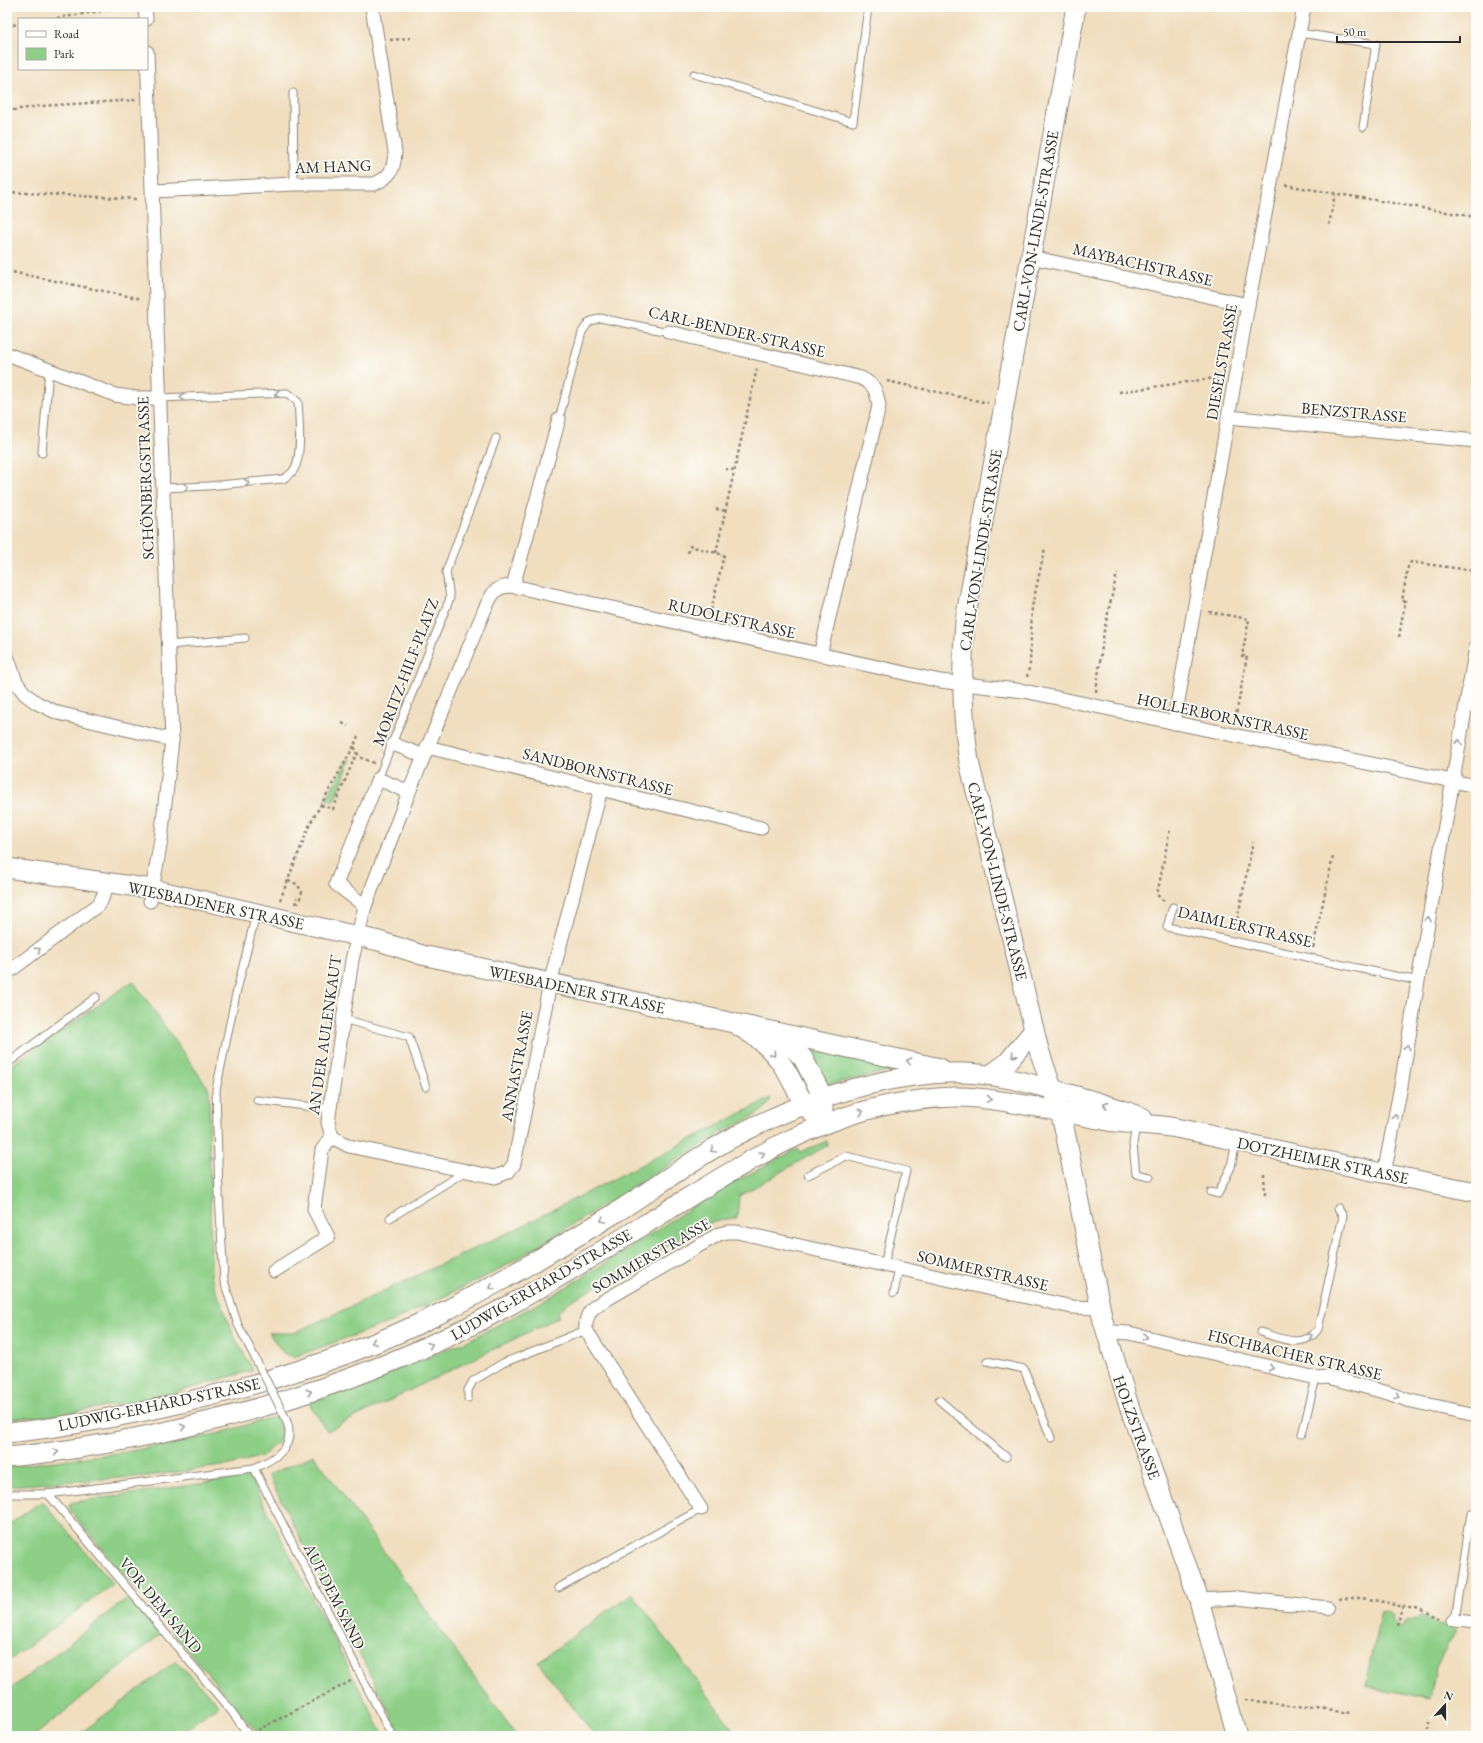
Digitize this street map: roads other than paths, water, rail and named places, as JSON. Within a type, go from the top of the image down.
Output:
[{"type":"street","points":[[145,7],[146,18]]},
{"type":"street","name":"AM HANG","points":[[153,195],[196,190],[294,184],[374,184],[384,180],[389,175],[394,162],[395,152],[372,7]]},
{"type":"street","name":"CARL-VON-LINDE-STRASSE","points":[[1060,1112],[1034,1030],[969,762],[965,737],[962,684],[966,621],[1076,7]]},
{"type":"street","name":"DIESELSTRASSE","points":[[1174,723],[1248,305],[1304,7]]},
{"type":"street","name":"SCHÖNBERGSTRASSE","points":[[148,70],[172,740],[161,840],[151,895]]},
{"type":"street","name":"MAYBACHSTRASSE","points":[[1031,257],[1248,305]]},
{"type":"street","name":"CARL-BENDER-STRASSE","points":[[669,332],[861,378],[870,383],[876,391],[879,406],[820,655]]},
{"type":"street","points":[[7,354],[115,394],[137,398],[159,398]]},
{"type":"street","name":"BENZSTRASSE","points":[[1229,417],[1476,441]]},
{"type":"street","name":"CARL-BENDER-STRASSE","points":[[513,586],[559,419]]},
{"type":"street","name":"RUDOLFSTRASSE","points":[[495,590],[504,586],[513,586],[820,655],[962,684]]},
{"type":"street","name":"AN DER AULENKAUT","points":[[274,1270],[328,1237],[314,1209],[322,1150],[332,1137],[328,1122],[356,942],[365,906],[409,792],[484,611],[495,590]]},
{"type":"street","points":[[1384,1174],[1401,1086],[1476,647]]},
{"type":"street","points":[[7,656],[16,682],[25,694],[37,703],[58,713],[172,740]]},
{"type":"street","name":"HOLLERBORNSTRASSE","points":[[962,684],[1024,691],[1476,786]]},
{"type":"street","name":"SANDBORNSTRASSE","points":[[393,744],[600,789],[761,828]]},
{"type":"street","points":[[365,906],[336,884],[378,779],[409,792]]},
{"type":"street","name":"ANNASTRASSE","points":[[332,1137],[349,1146],[495,1177],[508,1172],[514,1164],[550,983],[600,789]]},
{"type":"street","name":"WIESBADENER STRASSE","points":[[7,868],[105,891],[151,895]]},
{"type":"street","name":"WIESBADENER STRASSE","points":[[7,868],[151,895],[356,942],[399,955],[422,955],[770,1030],[788,1043],[803,1058],[823,1097],[823,1124]]},
{"type":"street","points":[[7,973],[98,905],[105,891]]},
{"type":"street","name":"WIESBADENER STRASSE","points":[[731,1022],[751,1033],[778,1059],[783,1065],[804,1105],[823,1124]]},
{"type":"street","points":[[770,1030],[961,1072]]},
{"type":"street","points":[[990,1075],[1011,1059],[1034,1030]]},
{"type":"street","name":"LUDWIG-ERHARD-STRASSE","points":[[7,1433],[87,1422],[209,1397],[255,1385],[370,1344],[433,1317],[495,1285],[614,1213],[687,1165],[746,1130],[823,1097],[858,1087],[912,1076],[961,1072],[1018,1080],[1052,1090]]},
{"type":"street","name":"DOTZHEIMER STRASSE","points":[[1052,1090],[1092,1100],[1170,1127],[1384,1174],[1476,1192]]},
{"type":"street","name":"LUDWIG-ERHARD-STRASSE","points":[[7,1457],[40,1454],[92,1446],[216,1420],[301,1395],[379,1367],[441,1340],[505,1308],[760,1155],[823,1124],[860,1112],[935,1098],[973,1097],[1016,1103],[1060,1112]]},
{"type":"street","name":"DOTZHEIMER STRASSE","points":[[1060,1112],[1136,1124],[1170,1127]]},
{"type":"street","name":"HOLZSTRASSE","points":[[1060,1112],[1099,1308],[1106,1334],[1129,1406],[1199,1600],[1237,1736]]},
{"type":"street","name":"SOMMERSTRASSE","points":[[586,1330],[585,1323],[588,1315],[597,1305],[719,1234],[727,1232],[737,1232],[1072,1307],[1099,1308]]},
{"type":"street","points":[[586,1330],[701,1509]]},
{"type":"street","name":"FISCHBACHER STRASSE","points":[[1106,1334],[1113,1332],[1129,1333],[1316,1378],[1328,1378],[1388,1392],[1407,1400],[1476,1415]]},
{"type":"street","points":[[1199,1600],[1237,1598],[1328,1608]]},
{"type":"street","points":[[1455,1620],[1476,1622]]},
{"type":"lane","points":[[694,74],[853,122],[868,7]]},
{"type":"lane","points":[[1299,33],[1376,44],[1363,128]]},
{"type":"lane","points":[[293,93],[294,184]]},
{"type":"lane","name":"CARL-BENDER-STRASSE","points":[[559,419],[582,332],[589,322],[600,318],[669,332]]},
{"type":"lane","points":[[42,454],[49,370]]},
{"type":"lane","points":[[159,398],[287,394],[298,402],[300,433],[297,462],[293,472],[283,479],[208,486],[163,488]]},
{"type":"lane","name":"MORITZ-HILF-PLATZ","points":[[378,779],[450,598],[446,572],[496,438]]},
{"type":"lane","points":[[169,646],[245,638]]},
{"type":"lane","name":"DAIMLERSTRASSE","points":[[1173,907],[1167,927],[1418,981]]},
{"type":"lane","points":[[7,1494],[48,1494],[254,1468],[275,1458],[288,1443],[290,1435],[289,1427],[252,1350],[238,1325],[224,1281],[219,1194],[216,1090],[236,994],[254,919]]},
{"type":"lane","points":[[7,1064],[96,997]]},
{"type":"lane","points":[[343,1019],[409,1037],[426,1087]]},
{"type":"lane","points":[[257,1100],[330,1109]]},
{"type":"lane","points":[[1136,1124],[1133,1144],[1136,1174],[1150,1177]]},
{"type":"lane","points":[[1211,1192],[1218,1194],[1231,1167],[1236,1142]]},
{"type":"lane","points":[[808,1175],[846,1156],[906,1171],[884,1265]]},
{"type":"lane","points":[[390,1218],[466,1171]]},
{"type":"lane","points":[[1260,1332],[1298,1342],[1311,1337],[1318,1329],[1343,1216],[1338,1208]]},
{"type":"lane","points":[[894,1293],[900,1268]]},
{"type":"lane","points":[[468,1398],[468,1390],[474,1380],[503,1363],[586,1330]]},
{"type":"lane","points":[[988,1361],[1024,1369],[1051,1438]]},
{"type":"lane","points":[[1302,1434],[1316,1378]]},
{"type":"lane","points":[[939,1400],[1006,1457]]},
{"type":"lane","name":"AUF DEM SAND","points":[[254,1468],[392,1736]]},
{"type":"lane","name":"VOR DEM SAND","points":[[48,1494],[232,1712],[249,1736]]},
{"type":"lane","points":[[558,1588],[701,1509]]},
{"type":"lane","points":[[1455,1620],[1471,1513]]}]
